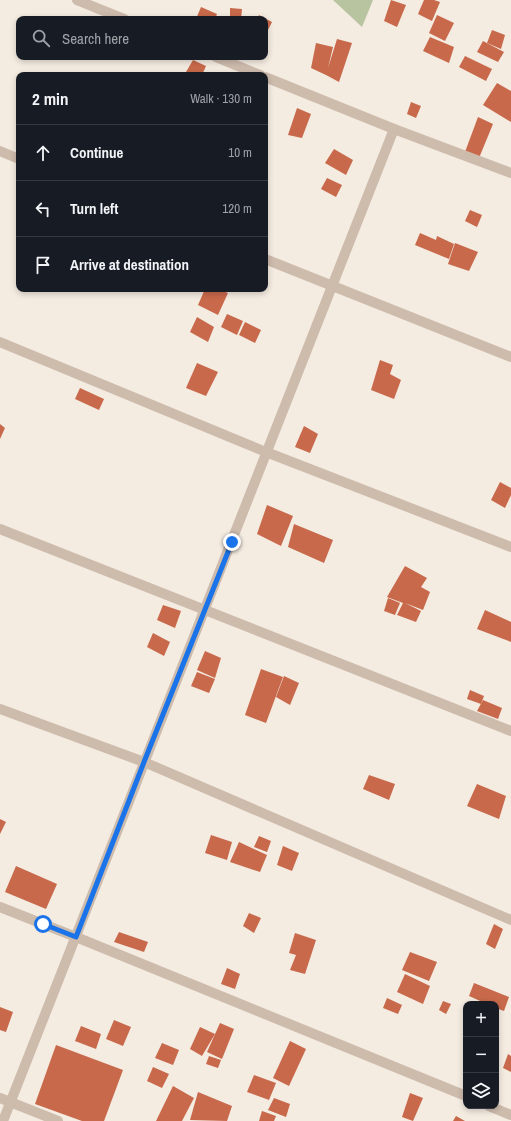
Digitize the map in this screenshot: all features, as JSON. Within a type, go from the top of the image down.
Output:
[{"type":"street","points":[[77,0],[117,16]]},
{"type":"street","points":[[223,60],[253,72]]},
{"type":"street","points":[[268,78],[394,129],[511,173]]},
{"type":"street","points":[[3,1121],[394,129]]},
{"type":"street","points":[[0,151],[16,158]]},
{"type":"street","points":[[268,260],[511,357]]},
{"type":"street","points":[[0,342],[266,452],[511,548]]},
{"type":"street","points":[[0,529],[511,731]]},
{"type":"street","points":[[0,709],[144,762],[511,920]]},
{"type":"street","points":[[0,907],[463,1095]]},
{"type":"street","points":[[0,1098],[58,1121]]},
{"type":"street","points":[[496,1109],[511,1115]]},
{"type":"green space","points":[[333,0],[373,0],[362,27]]},
{"type":"building","points":[[391,0],[406,5],[397,27],[384,21]]},
{"type":"building","points":[[424,0],[434,0],[440,2],[432,21],[418,14]]},
{"type":"building","points":[[201,7],[217,14],[216,16],[197,16]]},
{"type":"building","points":[[230,8],[242,9],[241,16],[230,16]]},
{"type":"building","points":[[437,15],[454,23],[445,41],[429,33]]},
{"type":"building","points":[[268,20],[272,22],[268,30]]},
{"type":"building","points":[[492,30],[505,35],[501,49],[487,43]]},
{"type":"building","points":[[430,37],[454,47],[449,63],[423,51]]},
{"type":"building","points":[[337,39],[352,43],[339,82],[311,68],[316,43],[333,47],[328,68]]},
{"type":"building","points":[[483,41],[504,52],[498,62],[477,52]]},
{"type":"building","points":[[465,56],[492,69],[486,81],[459,67]]},
{"type":"building","points":[[193,60],[206,66],[203,72],[186,72]]},
{"type":"building","points":[[497,83],[511,91],[511,122],[483,105]]},
{"type":"building","points":[[411,102],[421,106],[416,118],[407,114]]},
{"type":"building","points":[[297,108],[311,114],[302,138],[288,135]]},
{"type":"building","points":[[478,117],[493,124],[479,158],[465,152]]},
{"type":"building","points":[[334,149],[353,160],[346,175],[325,163]]},
{"type":"building","points":[[327,178],[342,185],[336,197],[321,189]]},
{"type":"building","points":[[470,210],[482,215],[477,227],[465,221]]},
{"type":"building","points":[[420,233],[436,240],[437,236],[454,244],[449,259],[415,245]]},
{"type":"building","points":[[455,243],[478,252],[469,271],[448,264]]},
{"type":"building","points":[[204,292],[228,293],[218,315],[198,305]]},
{"type":"building","points":[[227,314],[243,321],[237,335],[221,327]]},
{"type":"building","points":[[197,317],[214,327],[208,342],[190,332]]},
{"type":"building","points":[[245,322],[261,330],[255,343],[239,335]]},
{"type":"building","points":[[380,360],[393,365],[390,374],[401,380],[394,399],[371,390]]},
{"type":"building","points":[[197,363],[218,372],[206,396],[186,388]]},
{"type":"building","points":[[80,388],[104,399],[99,410],[75,399]]},
{"type":"building","points":[[0,424],[5,428],[0,439]]},
{"type":"building","points":[[304,426],[318,434],[310,453],[295,447]]},
{"type":"building","points":[[500,482],[511,488],[511,495],[505,508],[491,500]]},
{"type":"building","points":[[267,505],[293,516],[281,546],[257,534]]},
{"type":"building","points":[[294,524],[333,540],[324,563],[288,547]]},
{"type":"building","points":[[405,566],[427,578],[421,587],[430,592],[423,610],[405,603],[421,611],[416,622],[397,615],[403,603],[387,597]]},
{"type":"building","points":[[388,598],[400,603],[395,615],[384,611]]},
{"type":"building","points":[[163,605],[181,611],[175,628],[157,620]]},
{"type":"building","points":[[485,610],[511,622],[511,642],[477,629]]},
{"type":"building","points":[[153,633],[170,642],[164,656],[147,647]]},
{"type":"building","points":[[205,651],[221,658],[215,678],[197,670]]},
{"type":"building","points":[[261,669],[283,677],[266,723],[245,715]]},
{"type":"building","points":[[197,672],[215,679],[209,693],[191,686]]},
{"type":"building","points":[[284,676],[299,683],[290,705],[276,697]]},
{"type":"building","points":[[470,690],[484,696],[481,704],[467,699]]},
{"type":"building","points":[[483,700],[502,708],[498,719],[477,711]]},
{"type":"building","points":[[369,775],[395,784],[389,800],[363,789]]},
{"type":"building","points":[[477,784],[506,796],[499,819],[467,806]]},
{"type":"building","points":[[0,819],[6,822],[0,834]]},
{"type":"building","points":[[211,835],[232,842],[227,860],[205,853]]},
{"type":"building","points":[[259,836],[271,841],[267,852],[254,847]]},
{"type":"building","points":[[239,842],[267,855],[260,872],[230,862]]},
{"type":"building","points":[[283,846],[299,853],[292,871],[277,865]]},
{"type":"building","points":[[16,866],[57,884],[46,909],[5,892]]},
{"type":"building","points":[[249,913],[261,918],[254,933],[243,926]]},
{"type":"building","points":[[494,924],[503,929],[495,949],[486,944]]},
{"type":"building","points":[[119,932],[148,942],[144,952],[114,942]]},
{"type":"building","points":[[295,933],[316,940],[305,974],[290,970],[296,955],[289,953]]},
{"type":"building","points":[[410,952],[437,962],[429,981],[402,970]]},
{"type":"building","points":[[227,968],[240,974],[235,989],[221,984]]},
{"type":"building","points":[[405,974],[430,986],[423,1004],[397,992]]},
{"type":"building","points":[[474,983],[509,997],[504,1011],[499,1009],[499,1001],[480,1001],[469,996]]},
{"type":"building","points":[[387,998],[402,1005],[398,1014],[383,1008]]},
{"type":"building","points":[[443,1001],[451,1004],[446,1014],[439,1010]]},
{"type":"building","points":[[0,1007],[13,1012],[6,1032],[0,1030]]},
{"type":"building","points":[[114,1020],[131,1027],[123,1046],[106,1039]]},
{"type":"building","points":[[220,1023],[234,1029],[222,1059],[207,1052]]},
{"type":"building","points":[[81,1026],[101,1034],[96,1049],[75,1041]]},
{"type":"building","points":[[200,1027],[215,1034],[202,1056],[190,1049]]},
{"type":"building","points":[[290,1041],[306,1049],[289,1086],[273,1078]]},
{"type":"building","points":[[162,1043],[179,1050],[173,1065],[155,1058]]},
{"type":"building","points":[[56,1045],[123,1070],[104,1121],[82,1121],[35,1104]]},
{"type":"building","points":[[508,1054],[511,1056],[511,1072],[503,1068]]},
{"type":"building","points":[[209,1056],[221,1060],[218,1068],[206,1064]]},
{"type":"building","points":[[153,1067],[169,1074],[162,1088],[147,1081]]},
{"type":"building","points":[[254,1075],[276,1083],[269,1100],[247,1092]]},
{"type":"building","points":[[173,1086],[194,1098],[182,1121],[156,1121]]},
{"type":"building","points":[[198,1092],[232,1106],[227,1121],[190,1120]]},
{"type":"building","points":[[410,1093],[423,1098],[413,1121],[402,1117]]},
{"type":"building","points":[[274,1098],[290,1104],[286,1117],[268,1110]]},
{"type":"building","points":[[262,1111],[276,1116],[274,1121],[259,1121]]},
{"type":"building","points":[[456,1116],[465,1121],[453,1121]]},
{"type":"route","points":[[43,924],[76,937],[232,542]]}]
